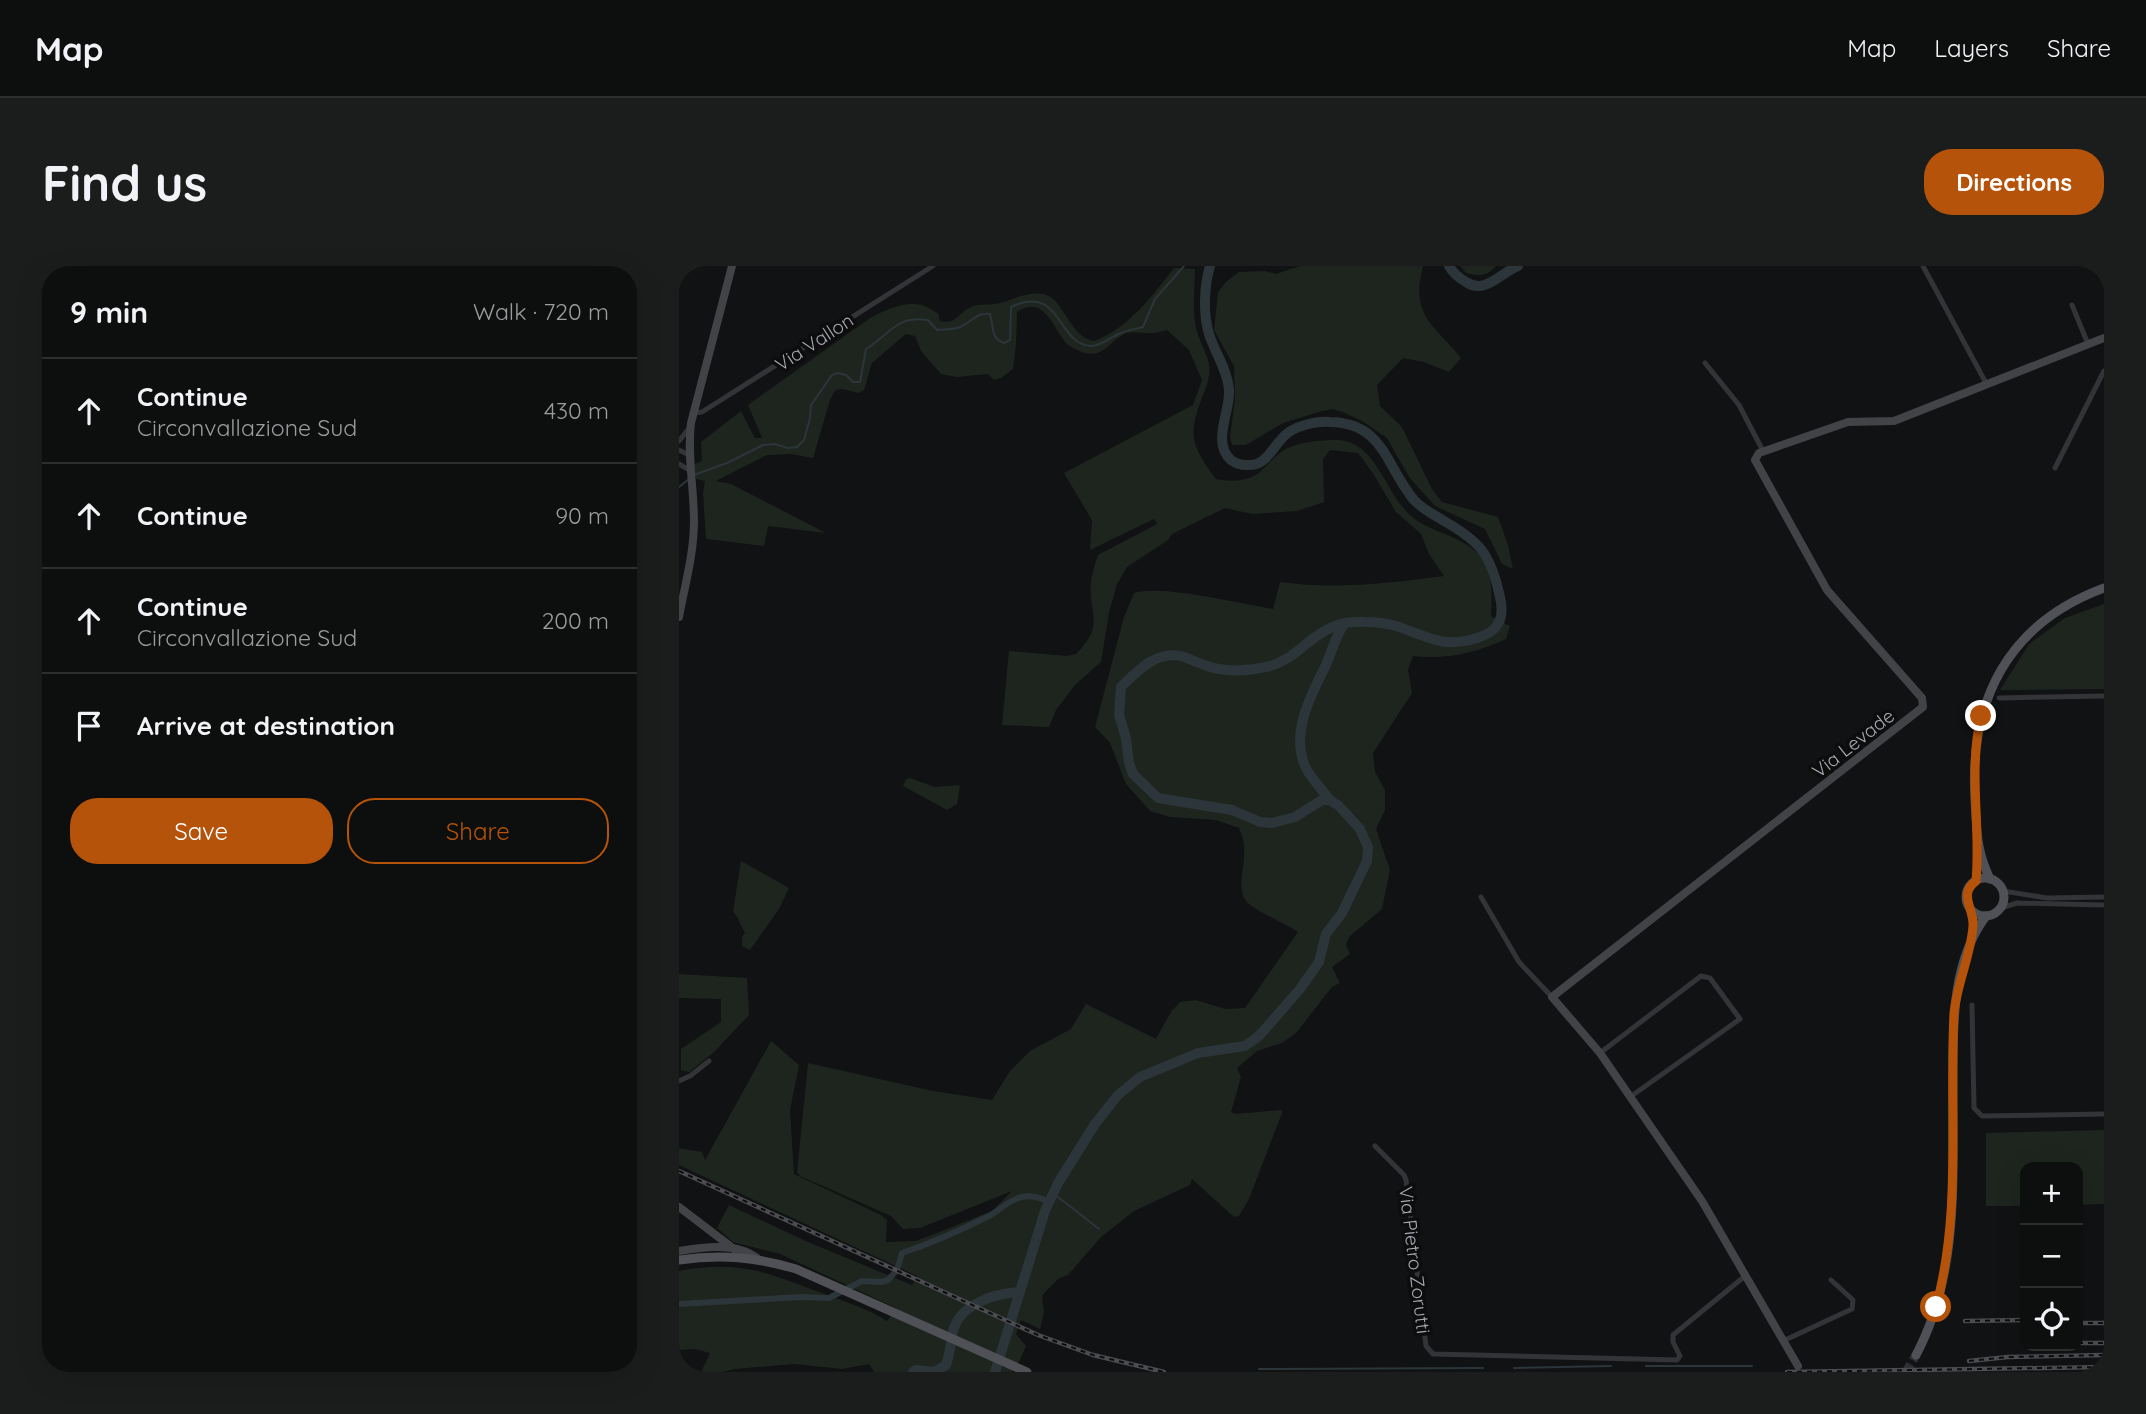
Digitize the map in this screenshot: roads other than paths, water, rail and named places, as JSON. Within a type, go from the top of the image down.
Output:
[{"type":"main road","points":[[1976,881],[1979,855],[1975,754],[1977,732],[1987,696],[2009,657],[2026,638],[2063,607],[2104,588]]},
{"type":"main road","points":[[1979,855],[1990,879]]},
{"type":"main road","points":[[1969,947],[1972,911],[1966,897],[1969,888],[1976,881],[1990,879],[1998,883],[2003,891],[2001,908],[1995,914],[1986,916],[1972,911]]},
{"type":"main road","points":[[1916,1355],[1936,1307],[1948,1256],[1952,1204],[1954,1013],[1969,947],[1986,916]]},
{"type":"main road","points":[[679,1260],[707,1256],[757,1258],[796,1269],[1027,1372]]},
{"type":"street","points":[[679,617],[693,545],[694,511],[689,455],[692,413],[731,266]]},
{"type":"street","name":"Via Vallon","points":[[692,413],[702,412],[933,266]]},
{"type":"street","points":[[1923,266],[1987,385]]},
{"type":"street","points":[[2072,305],[2088,344]]},
{"type":"street","points":[[1705,363],[1739,405],[1763,451],[1848,422],[1894,421],[2104,338]]},
{"type":"street","points":[[2055,468],[2104,371]]},
{"type":"street","points":[[679,441],[690,427]]},
{"type":"street","points":[[679,450],[689,455]]},
{"type":"street","name":"Via Levade","points":[[1552,997],[1923,707],[1922,698],[1827,590],[1755,460],[1763,451]]},
{"type":"street","points":[[689,455],[679,463],[691,476]]},
{"type":"street","points":[[2000,698],[2104,696]]},
{"type":"street","points":[[2003,891],[2047,898],[2104,897]]},
{"type":"street","points":[[1481,897],[1519,962],[1599,1053],[1702,1201],[1798,1366]]},
{"type":"street","points":[[2001,908],[2017,904],[2104,905]]},
{"type":"street","points":[[1599,1053],[1701,976],[1710,978],[1740,1019],[1630,1097]]},
{"type":"street","points":[[1972,1005],[1974,1108],[1982,1116],[2104,1114]]},
{"type":"street","points":[[679,1081],[709,1061]]},
{"type":"street","name":"Via Pietro Zorutti","points":[[1375,1146],[1406,1180],[1426,1346],[1433,1354],[1677,1360],[1680,1356],[1673,1342],[1673,1335],[1745,1276]]},
{"type":"street","points":[[679,1207],[734,1249]]},
{"type":"street","points":[[708,1229],[711,1240],[708,1247]]},
{"type":"street","points":[[679,1251],[708,1247],[734,1249],[750,1253],[757,1258]]},
{"type":"street","points":[[1783,1341],[1852,1308],[1853,1300],[1831,1280]]},
{"type":"waterway","points":[[694,475],[727,463],[763,445],[797,447],[804,440],[811,405],[832,375],[838,373],[846,375],[853,382],[860,382],[866,349],[901,323],[917,319],[928,320],[937,330],[951,329],[960,327],[981,314],[990,314],[994,335],[1004,343],[1010,340],[1011,307],[1028,302],[1040,303],[1049,308],[1071,336],[1080,343],[1095,346],[1118,334],[1143,327],[1155,299],[1184,266]]},
{"type":"waterway","points":[[995,1372],[1045,1211],[1058,1183],[1095,1124],[1118,1095],[1140,1077],[1198,1053],[1245,1046],[1259,1036],[1300,989],[1319,962],[1326,934],[1342,913],[1367,861],[1368,847],[1360,829],[1330,800],[1322,800],[1295,817],[1272,823],[1260,822],[1232,810],[1158,798],[1133,774],[1129,763],[1126,738],[1119,715],[1121,687],[1149,663],[1166,656],[1184,657],[1219,669],[1249,670],[1279,663],[1321,633],[1348,623],[1388,624],[1435,640],[1454,642],[1489,633],[1498,624],[1501,616],[1501,602],[1487,558],[1466,535],[1417,503],[1404,487],[1381,448],[1362,430],[1348,424],[1330,422],[1298,427],[1283,437],[1265,459],[1254,465],[1238,464],[1225,453],[1222,435],[1229,389],[1209,334],[1206,317],[1205,291],[1210,266]]},
{"type":"waterway","points":[[1449,266],[1463,280],[1480,286],[1518,266]]},
{"type":"waterway","points":[[679,487],[689,479]]},
{"type":"waterway","points":[[1330,800],[1307,770],[1300,744],[1301,730],[1308,704],[1345,623]]},
{"type":"waterway","points":[[1053,1193],[1099,1229]]},
{"type":"waterway","points":[[679,1304],[801,1297],[829,1298],[862,1281],[888,1280],[897,1270],[902,1253],[989,1216],[1013,1200],[1029,1196],[1049,1202]]},
{"type":"waterway","points":[[913,1372],[934,1372],[946,1365],[953,1331],[970,1307],[989,1298],[1018,1292]]},
{"type":"waterway","points":[[1514,1368],[1611,1366]]},
{"type":"waterway","points":[[1646,1366],[1752,1366]]},
{"type":"waterway","points":[[1259,1369],[1483,1368]]},
{"type":"tunnel","points":[[1906,1372],[1916,1355]]},
{"type":"railway","points":[[679,1171],[1038,1335],[1093,1355],[1164,1372]]},
{"type":"railway","points":[[1965,1321],[2020,1320]]},
{"type":"railway","points":[[2083,1323],[2104,1323]]},
{"type":"railway","points":[[2083,1343],[2104,1343]]},
{"type":"railway","points":[[1969,1361],[2008,1357],[2104,1355]]},
{"type":"railway","points":[[1787,1372],[2104,1367]]}]
